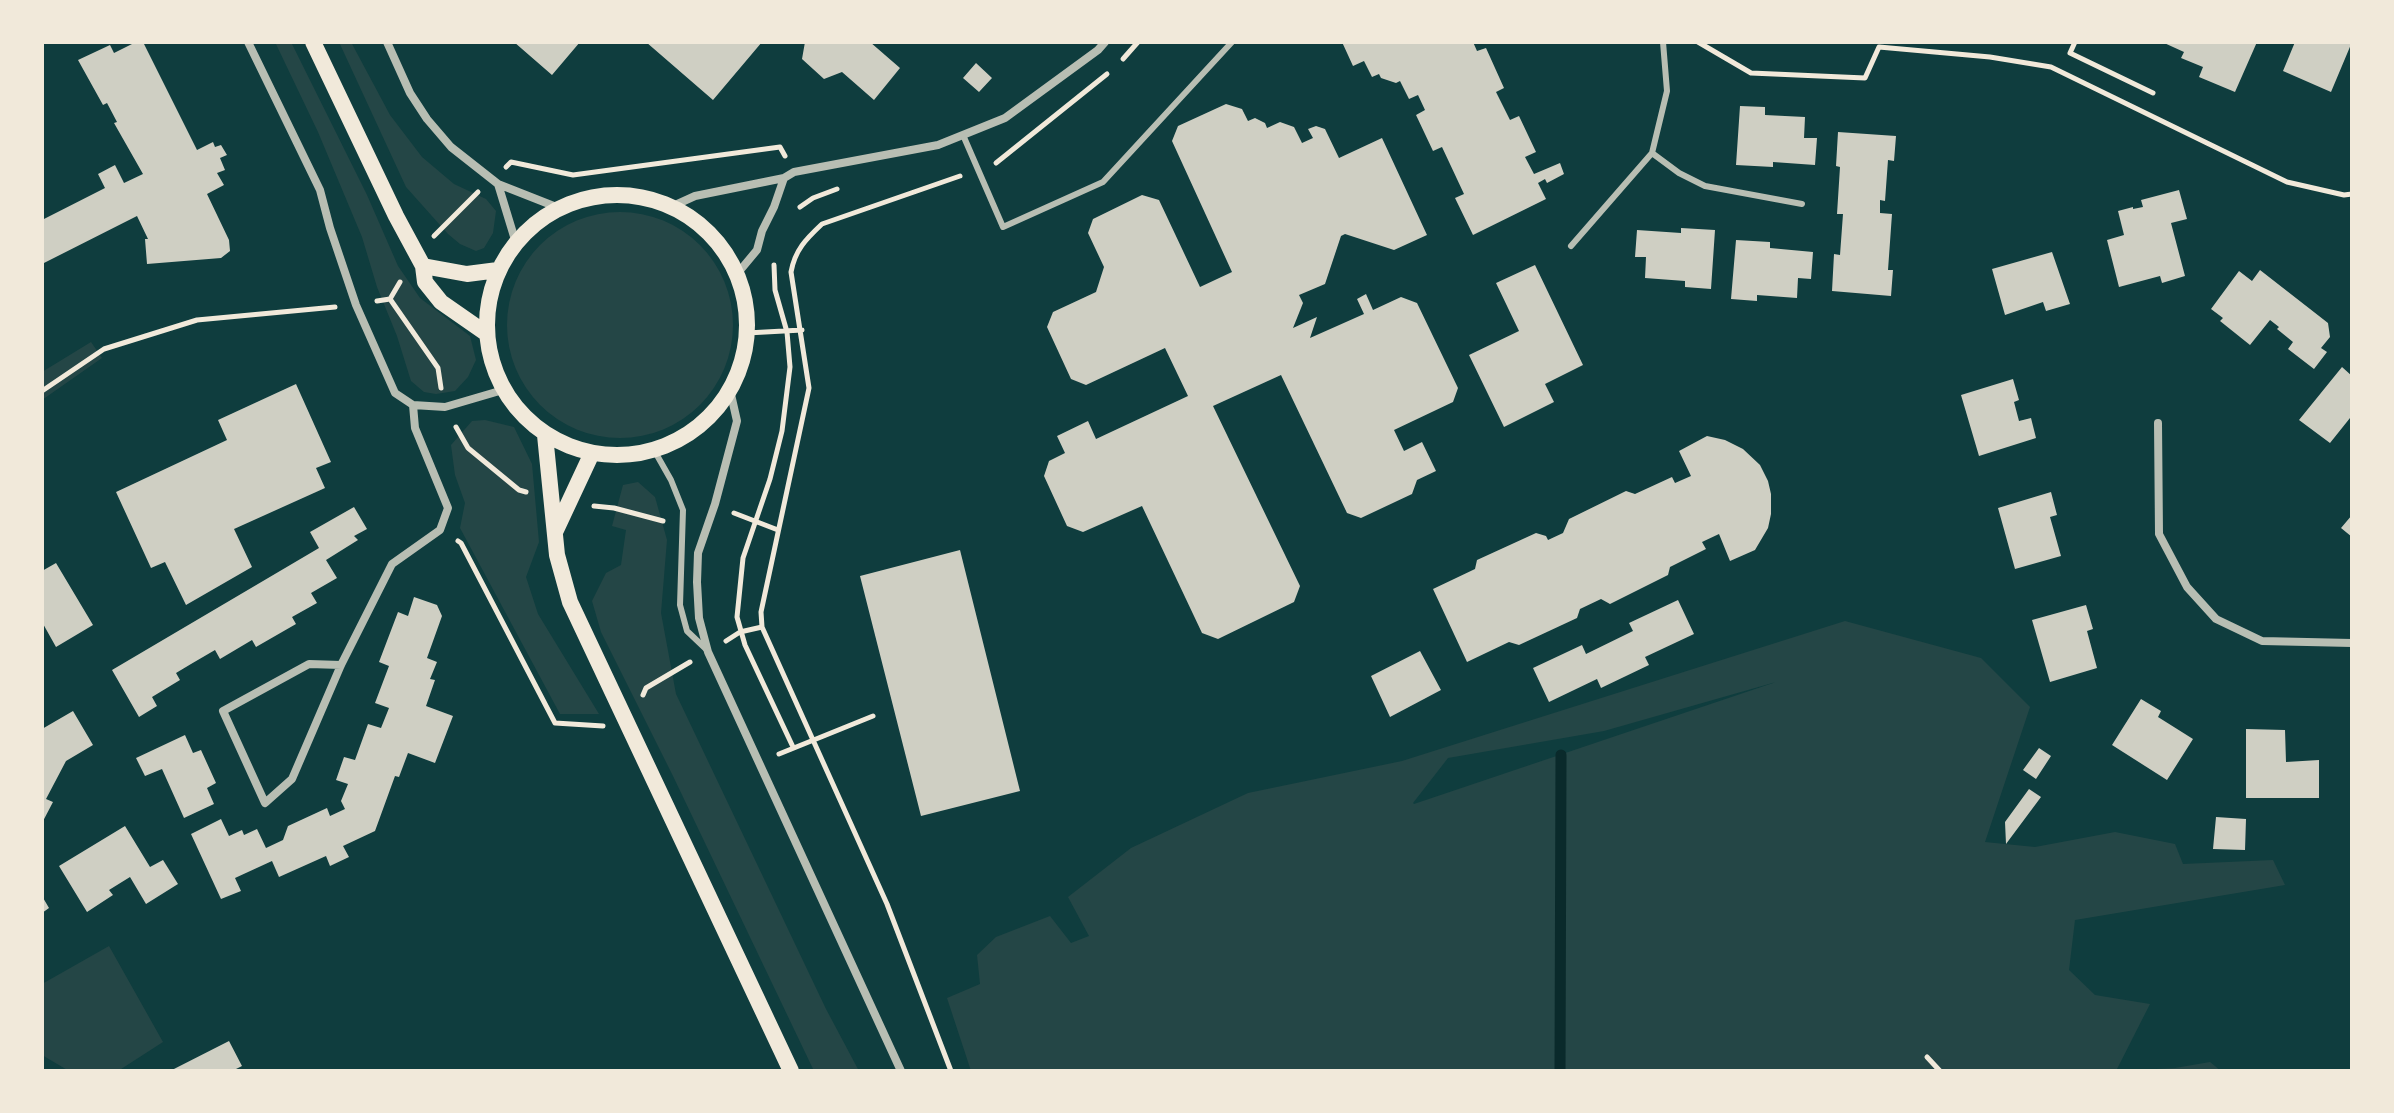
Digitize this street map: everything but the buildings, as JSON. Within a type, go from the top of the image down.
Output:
[{"type":"main road","points":[[313,42],[420,260],[425,282],[441,302],[487,334]]},
{"type":"main road","points":[[616,194],[645,197],[673,206],[700,224],[722,247],[737,274],[746,303],[747,333],[742,363],[730,390],[710,417],[684,437],[654,450],[623,456],[592,453],[545,435],[522,415],[503,390],[487,334],[488,301],[498,270],[516,243],[535,223],[559,208],[586,198],[616,194]]},
{"type":"main road","points":[[420,260],[467,274],[498,270]]},
{"type":"main road","points":[[545,435],[557,555],[570,602],[791,1071]]},
{"type":"main road","points":[[555,531],[592,453]]},
{"type":"street","points":[[248,42],[320,190],[356,305],[395,393],[413,405],[445,407],[503,390]]},
{"type":"street","points":[[387,42],[410,93],[451,147],[494,182],[559,208]]},
{"type":"street","points":[[673,206],[695,196],[784,178],[794,172],[938,145],[1005,118],[1105,42]]},
{"type":"street","points":[[737,274],[757,250],[784,178]]},
{"type":"street","points":[[494,182],[516,243]]},
{"type":"street","points":[[730,390],[737,421],[715,504],[698,553],[699,618],[708,652],[901,1071]]},
{"type":"street","points":[[341,665],[309,664],[223,711],[265,803],[292,779],[341,665],[392,564],[440,530],[448,508],[415,428],[413,405]]},
{"type":"street","points":[[2158,423],[2159,534],[2187,587],[2216,619],[2262,641],[2352,643]]},
{"type":"lane","points":[[963,135],[1003,227],[1103,182],[1232,42]]},
{"type":"lane","points":[[1571,246],[1652,153],[1667,91],[1663,42]]},
{"type":"lane","points":[[1652,153],[1679,173],[1705,186],[1802,204]]},
{"type":"lane","points":[[654,450],[683,510],[680,605],[687,631],[708,652]]},
{"type":"path","points":[[1120,62],[1138,42]]},
{"type":"path","points":[[1698,42],[1751,73],[1865,78],[1879,47],[1990,57],[2051,67],[2287,182],[2344,195],[2352,194]]},
{"type":"path","points":[[2075,42],[2070,53],[2153,93]]},
{"type":"path","points":[[951,1071],[887,904],[762,627],[761,612],[809,388],[791,272],[794,255],[822,224],[995,163],[1111,72]]},
{"type":"path","points":[[390,299],[420,260],[511,162],[573,175],[780,147],[794,172]]},
{"type":"path","points":[[792,215],[802,203],[839,188]]},
{"type":"path","points":[[774,264],[775,290],[787,332],[790,367],[782,431],[770,479],[743,558],[737,617],[740,632],[793,747]]},
{"type":"path","points":[[42,391],[104,349],[197,320],[356,305]]},
{"type":"path","points":[[747,333],[802,330]]},
{"type":"path","points":[[755,522],[778,530]]},
{"type":"path","points":[[440,530],[461,543],[555,723],[629,727],[646,688],[708,652]]},
{"type":"path","points":[[740,632],[762,627]]},
{"type":"path","points":[[760,762],[873,716]]},
{"type":"path","points":[[1927,1057],[1940,1071]]},
{"type":"shaded area","points":[[275,42],[291,42],[367,195],[398,266],[420,298],[470,336],[476,360],[468,377],[455,391],[424,392],[411,381],[362,237],[318,132]]},
{"type":"shaded area","points":[[339,42],[351,42],[390,115],[422,157],[454,184],[486,199],[496,211],[493,233],[484,248],[476,251],[460,244],[406,187]]},
{"type":"shaded area","points":[[620,212],[663,221],[683,231],[700,245],[714,262],[724,282],[733,325],[724,368],[714,388],[700,405],[683,419],[663,429],[620,438],[577,429],[557,419],[540,405],[526,388],[516,368],[507,325],[516,282],[526,262],[540,245],[557,231],[577,221]]},
{"type":"shaded area","points":[[91,342],[102,358],[42,400],[42,372]]},
{"type":"shaded area","points":[[485,420],[514,427],[532,464],[539,542],[526,577],[538,614],[599,714],[560,714],[460,528],[465,503],[455,475],[451,445],[472,421]]},
{"type":"shaded area","points":[[638,482],[655,497],[667,540],[661,613],[676,694],[826,1009],[859,1071],[814,1071],[601,632],[592,601],[606,573],[621,565],[626,530],[612,526],[623,485]]},
{"type":"shaded area","points":[[1845,621],[1981,658],[2030,707],[1985,842],[2035,847],[2115,832],[2175,844],[2183,864],[2273,860],[2285,885],[2075,920],[2069,970],[2095,995],[2150,1004],[2116,1071],[971,1071],[947,998],[980,984],[977,955],[996,937],[1050,916],[1071,943],[1089,936],[1068,897],[1131,848],[1248,793],[1402,761]],"holes":[[[1776,682],[1414,804],[1448,758],[1604,731]]]},
{"type":"shaded area","points":[[109,946],[163,1042],[118,1071],[69,1071],[42,1055],[42,984]]},
{"type":"shaded area","points":[[2210,1062],[2221,1071],[2119,1071],[2175,1068]]},
{"type":"waterway","points":[[1560,1071],[1561,755]]}]
